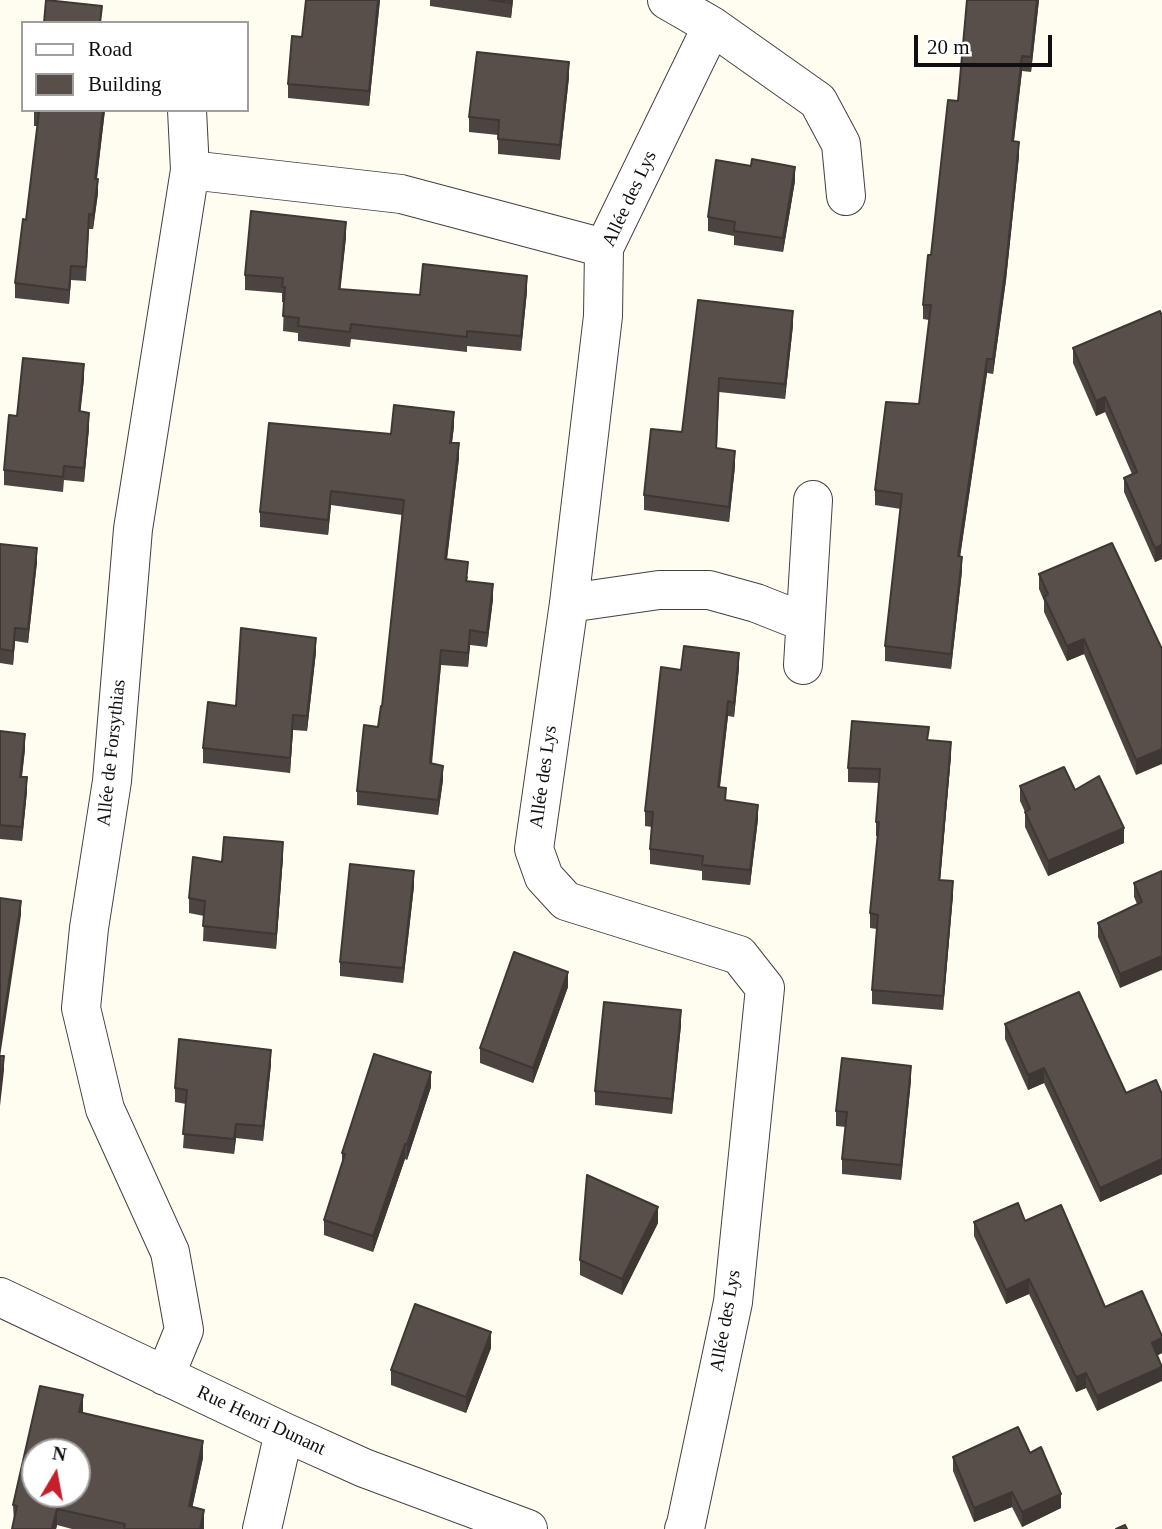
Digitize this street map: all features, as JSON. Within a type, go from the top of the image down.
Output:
[{"type":"street","points":[[667,0],[712,26],[818,101],[841,144],[846,196]]},
{"type":"street","name":"Allée des Lys","points":[[684,1529],[733,1302],[765,988],[739,955],[566,901],[544,877],[534,849],[569,603],[604,316],[604,248],[712,26]]},
{"type":"street","name":"Allée de Forsythias","points":[[165,1376],[184,1330],[170,1252],[104,1109],[80,1008],[89,928],[112,781],[133,529],[190,170],[187,112]]},
{"type":"street","points":[[190,170],[401,194],[604,248]]},
{"type":"street","points":[[803,665],[813,500]]},
{"type":"street","points":[[569,603],[659,590],[709,590],[756,603],[804,622]]},
{"type":"street","name":"Rue Henri Dunant","points":[[0,1297],[364,1468],[528,1529]]},
{"type":"street","points":[[262,1529],[284,1432]]},
{"type":"building","points":[[46,0],[102,6],[100,21],[44,21]]},
{"type":"building","points":[[306,0],[378,0],[369,91],[288,84],[292,36],[302,37]]},
{"type":"building","points":[[490,0],[511,0],[511,3]]},
{"type":"building","points":[[967,0],[1037,0],[1031,57],[1022,56],[1012,141],[1019,142],[1006,265],[993,359],[987,359],[958,556],[962,557],[951,654],[885,646],[902,494],[875,490],[886,402],[919,404],[931,305],[923,305],[928,255],[931,255],[948,100],[958,101]]},
{"type":"building","points":[[477,52],[569,62],[560,145],[498,139],[499,120],[469,117]]},
{"type":"building","points":[[39,112],[103,112],[95,179],[98,179],[93,215],[89,214],[86,267],[71,266],[69,290],[15,283],[23,219],[26,220]]},
{"type":"building","points":[[752,159],[795,167],[783,238],[734,231],[735,222],[708,217],[716,160],[751,166]]},
{"type":"building","points":[[251,211],[346,222],[339,289],[420,295],[423,264],[527,276],[521,336],[467,331],[467,337],[351,324],[350,332],[298,326],[299,318],[283,316],[283,278],[245,275]]},
{"type":"building","points":[[698,300],[793,311],[785,384],[719,378],[716,448],[735,451],[729,507],[644,495],[651,429],[682,432]]},
{"type":"building","points":[[1160,311],[1162,545],[1155,548],[1124,478],[1137,472],[1105,397],[1096,401],[1073,348]]},
{"type":"building","points":[[23,358],[84,364],[79,411],[89,413],[84,468],[64,466],[63,477],[4,470],[9,415],[17,416]]},
{"type":"building","points":[[394,405],[454,412],[450,443],[459,443],[445,559],[468,562],[466,581],[493,584],[487,633],[470,630],[468,653],[441,650],[430,763],[443,766],[438,800],[357,791],[364,725],[378,727],[382,706],[404,500],[331,491],[328,520],[260,512],[269,423],[391,434]]},
{"type":"building","points":[[1112,543],[1162,649],[1162,749],[1136,760],[1084,639],[1067,646],[1044,597],[1048,594],[1039,574]]},
{"type":"building","points":[[0,544],[37,548],[28,629],[15,628],[13,651],[0,649]]},
{"type":"building","points":[[241,628],[316,638],[307,716],[293,715],[290,758],[203,748],[208,702],[236,706]]},
{"type":"building","points":[[684,646],[739,653],[734,703],[728,701],[718,787],[726,788],[725,800],[758,805],[750,870],[702,865],[703,856],[650,849],[653,812],[645,811],[661,667],[681,670]]},
{"type":"building","points":[[852,721],[929,727],[927,740],[951,742],[939,880],[953,881],[943,996],[872,990],[878,915],[870,913],[879,822],[876,822],[880,769],[848,768]]},
{"type":"building","points":[[0,731],[25,734],[20,777],[27,777],[22,827],[0,825]]},
{"type":"building","points":[[1064,767],[1075,790],[1099,776],[1124,828],[1048,861],[1025,812],[1030,809],[1020,786]]},
{"type":"building","points":[[224,837],[283,842],[276,934],[203,926],[205,901],[189,898],[193,857],[222,862]]},
{"type":"building","points":[[350,864],[414,871],[403,968],[340,962]]},
{"type":"building","points":[[1162,871],[1162,956],[1120,974],[1098,923],[1142,902],[1134,883]]},
{"type":"building","points":[[0,898],[21,901],[0,1043]]},
{"type":"building","points":[[514,952],[568,972],[533,1068],[480,1048]]},
{"type":"building","points":[[1079,992],[1126,1093],[1156,1080],[1162,1094],[1162,1159],[1100,1188],[1044,1068],[1028,1075],[1005,1024]]},
{"type":"building","points":[[604,1002],[681,1010],[672,1099],[595,1091]]},
{"type":"building","points":[[179,1039],[271,1050],[263,1126],[236,1124],[234,1139],[183,1134],[187,1090],[175,1088]]},
{"type":"building","points":[[374,1054],[431,1072],[373,1236],[324,1220]]},
{"type":"building","points":[[0,1056],[4,1056],[0,1092]]},
{"type":"building","points":[[842,1058],[911,1066],[901,1165],[842,1159],[847,1112],[836,1111]]},
{"type":"building","points":[[587,1175],[658,1207],[622,1279],[580,1260]]},
{"type":"building","points":[[1018,1203],[1025,1221],[1061,1205],[1105,1307],[1142,1291],[1162,1336],[1152,1343],[1162,1367],[1097,1396],[1086,1373],[1076,1377],[1029,1279],[1006,1290],[974,1222]]},
{"type":"building","points":[[415,1304],[491,1332],[466,1397],[391,1370]]},
{"type":"building","points":[[40,1386],[83,1395],[79,1412],[203,1441],[189,1506],[204,1510],[200,1529],[124,1529],[125,1524],[57,1509],[52,1529],[12,1529],[17,1506],[13,1505],[21,1470],[21,1508],[91,1508],[91,1438],[28,1438]]},
{"type":"building","points":[[1018,1427],[1030,1453],[1041,1447],[1061,1494],[1022,1512],[1012,1492],[974,1508],[953,1457]]}]
